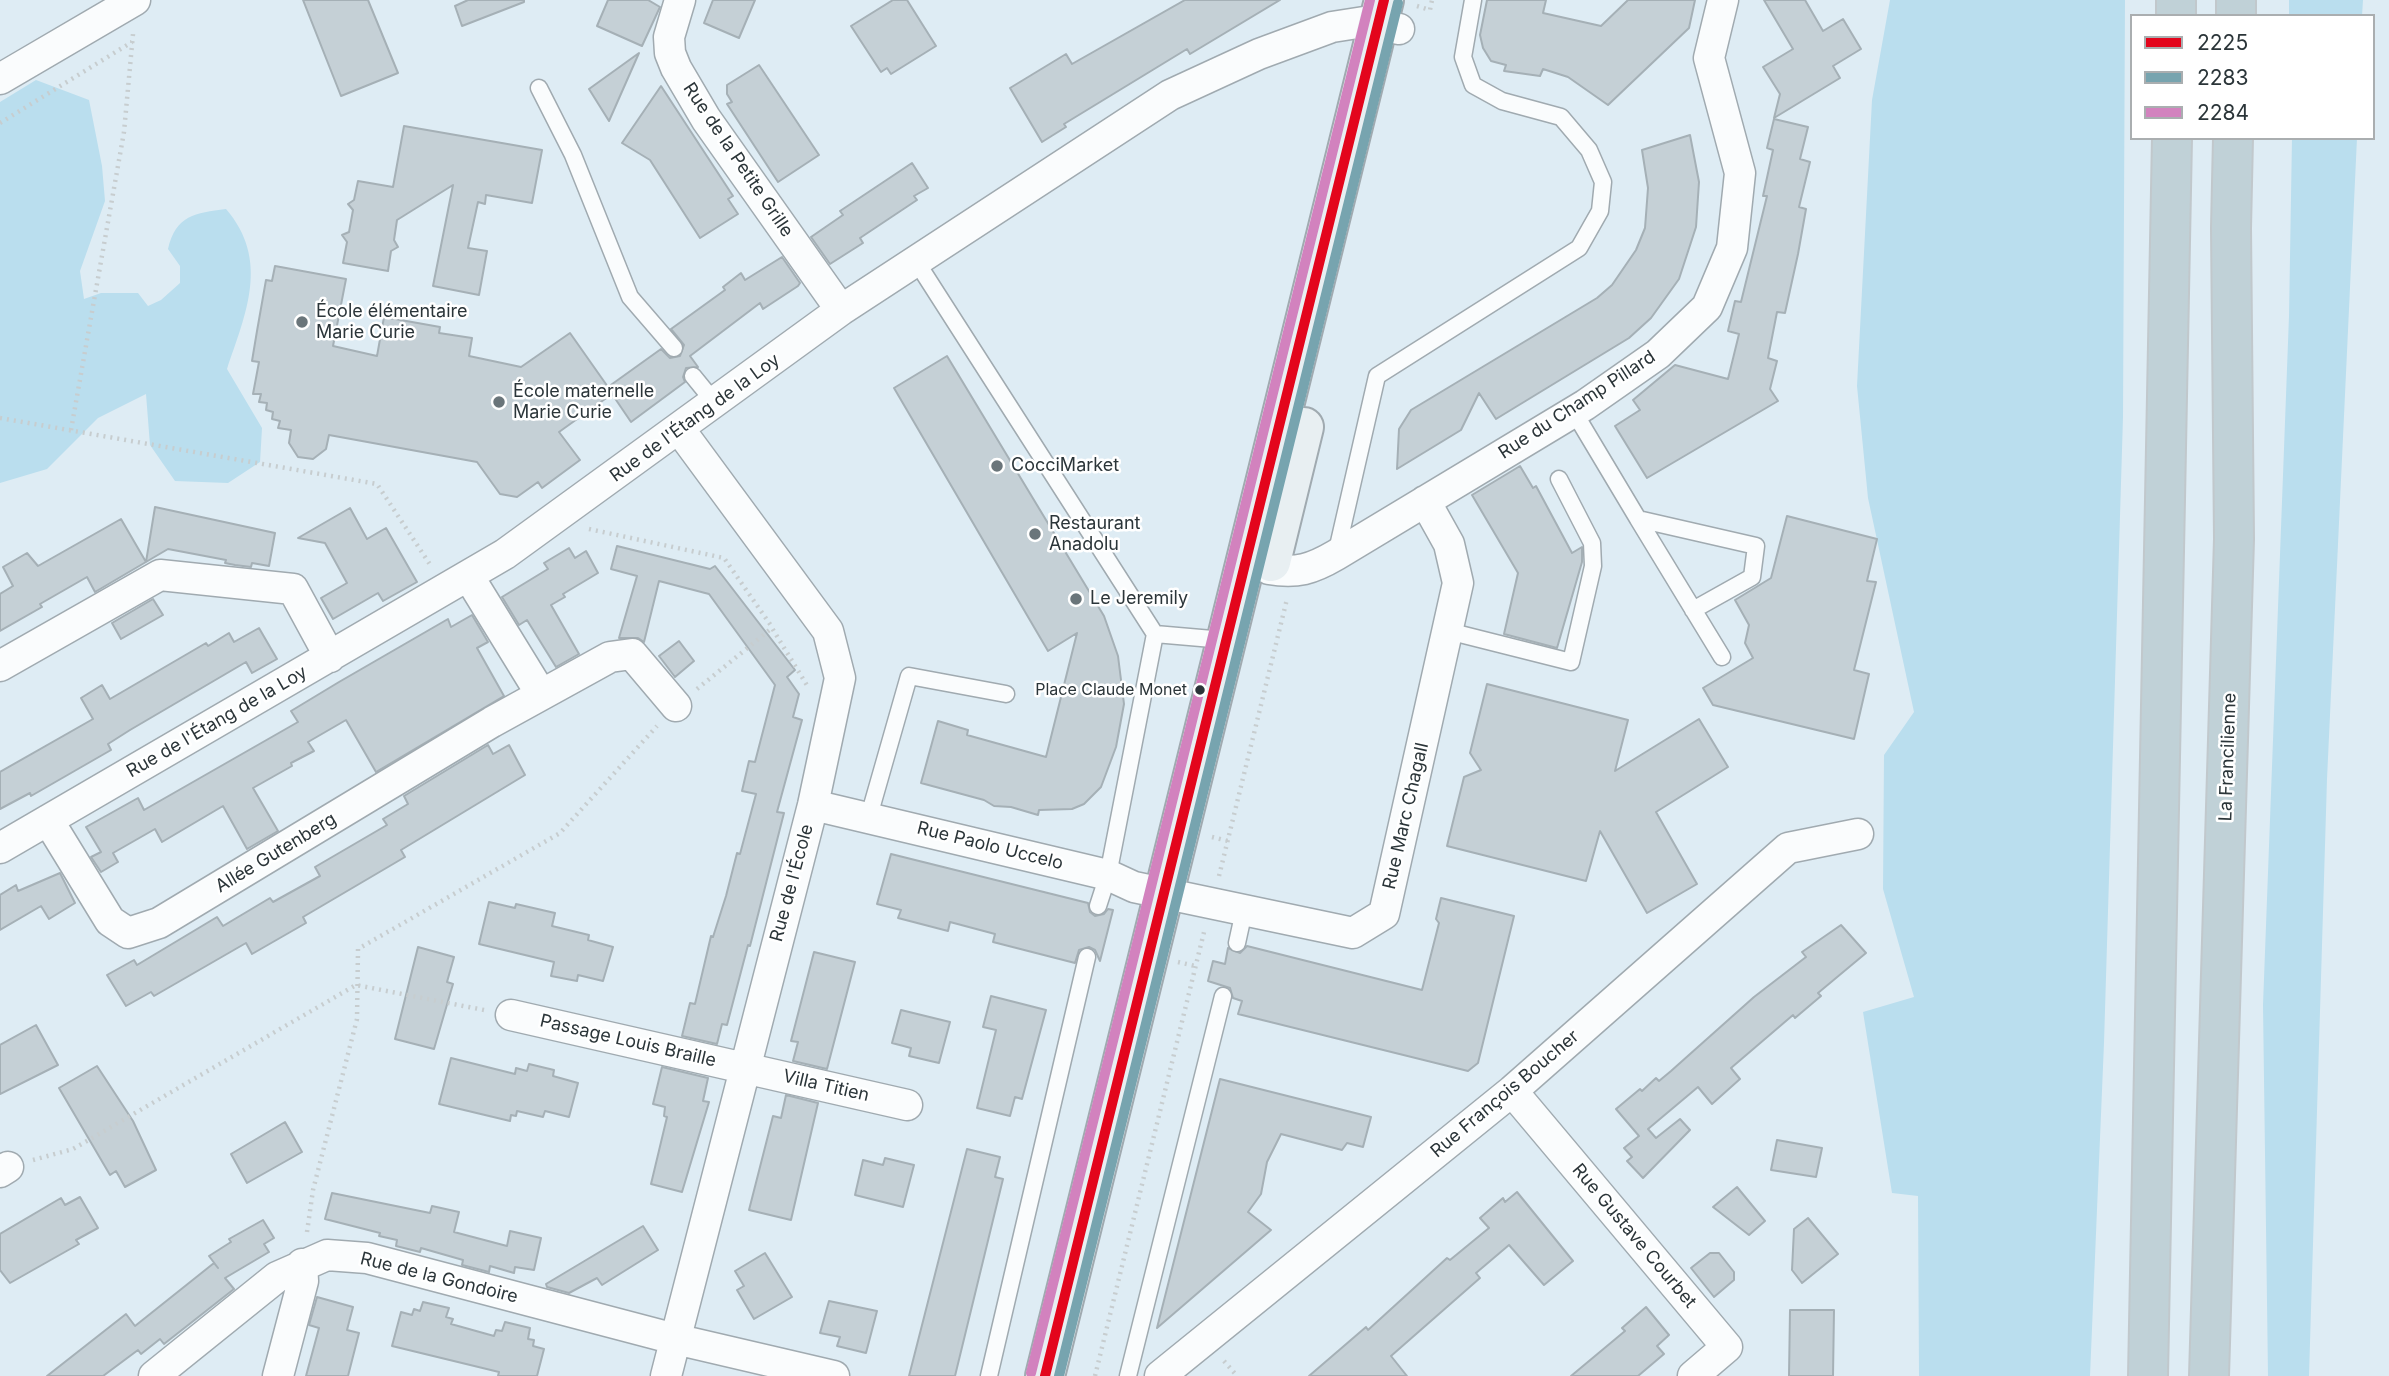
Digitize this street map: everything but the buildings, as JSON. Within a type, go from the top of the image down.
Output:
[{"type":"highway","points":[[2148,1376],[2172,140]]},
{"type":"highway","name":"La Francilienne","points":[[2209,1376],[2234,538],[2233,140]]},
{"type":"main road","points":[[1045,1376],[1188,899],[1281,571],[1399,12]]},
{"type":"main road","points":[[1070,1376],[1188,899],[1224,639],[1399,12]]},
{"type":"street","name":"Rue de la Petite Grille","points":[[680,0],[669,37],[670,53],[676,68],[706,118],[841,310]]},
{"type":"street","name":"Rue du Champ Pillard","points":[[1281,571],[1311,570],[1574,412],[1658,354],[1707,307],[1732,248],[1740,173],[1709,58],[1723,0]]},
{"type":"street","points":[[0,79],[91,10],[135,14]]},
{"type":"street","name":"Rue de l'Étang de la Loy","points":[[0,848],[458,583],[541,529],[680,430],[841,310],[1170,95],[1259,54],[1332,27],[1364,22],[1399,12]]},
{"type":"street","name":"Rue de l'École","points":[[666,1376],[813,805],[840,678],[828,631],[680,430]]},
{"type":"street","name":"Rue Marc Chagall","points":[[1188,899],[1353,933],[1384,915],[1458,583],[1449,544],[1425,501]]},
{"type":"street","points":[[0,666],[160,575],[293,589],[330,657]]},
{"type":"street","points":[[458,583],[541,694]]},
{"type":"street","name":"Allée Gutenberg","points":[[48,820],[110,921],[128,933],[148,929],[541,694],[610,657],[632,654],[676,706]]},
{"type":"street","name":"Rue Paolo Uccelo","points":[[813,805],[869,816],[1108,875],[1134,887],[1188,899]]},
{"type":"street","name":"Rue François Boucher","points":[[1160,1376],[1512,1091],[1788,848],[1858,834]]},
{"type":"street","name":"Passage Louis Braille","points":[[511,1015],[745,1067]]},
{"type":"street","name":"Villa Titien","points":[[745,1067],[906,1105]]},
{"type":"street","name":"Rue Gustave Courbet","points":[[1512,1091],[1727,1347],[1693,1376]]},
{"type":"street","name":"Rue de la Gondoire","points":[[154,1376],[276,1277],[327,1255],[367,1258],[675,1339],[834,1376]]},
{"type":"street","points":[[278,1376],[303,1281],[302,1264]]},
{"type":"lane","points":[[1336,555],[1377,376],[1578,248],[1600,211],[1604,182],[1590,150],[1561,117],[1502,101],[1473,85],[1463,57],[1474,0]]},
{"type":"lane","points":[[539,89],[573,155],[630,297],[674,348]]},
{"type":"lane","points":[[916,261],[1155,634],[1108,875],[1098,906]]},
{"type":"lane","points":[[693,376],[715,403]]},
{"type":"lane","points":[[1574,412],[1722,657]]},
{"type":"lane","points":[[1448,631],[1571,662],[1593,566],[1592,543],[1559,479]]},
{"type":"lane","points":[[1638,519],[1756,547],[1752,577],[1693,610]]},
{"type":"lane","points":[[1155,634],[1224,639]]},
{"type":"lane","points":[[869,816],[909,676],[1006,694]]},
{"type":"lane","points":[[1237,943],[1244,911]]},
{"type":"lane","points":[[989,1376],[1087,957]]},
{"type":"lane","points":[[1128,1376],[1223,996]]},
{"type":"path","points":[[1399,12],[1432,0]]},
{"type":"path","points":[[71,430],[124,132],[135,14]]},
{"type":"path","points":[[0,124],[133,41]]},
{"type":"path","points":[[0,418],[377,484],[458,583]]},
{"type":"path","points":[[579,533],[589,528],[724,558],[772,628],[819,705],[835,709]]},
{"type":"path","points":[[1095,1376],[1188,899],[1281,571]]},
{"type":"path","points":[[302,1264],[313,1190],[357,1019],[358,949],[560,834],[676,706],[772,628]]},
{"type":"path","points":[[4,1169],[73,1149],[356,985],[511,1015]]},
{"type":"shaded area","points":[[1890,0],[2125,0],[2123,417],[2104,1043],[2090,1376],[1919,1376],[1918,1196],[1892,1193],[1863,1012],[1914,997],[1883,889],[1884,755],[1914,712],[1868,498],[1857,386],[1872,100]]},
{"type":"shaded area","points":[[2289,0],[2363,0],[2362,14],[2289,14]]},
{"type":"shaded area","points":[[36,80],[89,100],[102,166],[105,201],[80,271],[84,299],[101,293],[138,293],[148,306],[161,300],[180,283],[180,266],[168,249],[176,229],[182,222],[196,214],[226,209],[239,228],[251,267],[250,287],[247,307],[227,369],[262,428],[260,462],[228,483],[175,481],[150,445],[146,394],[98,418],[47,469],[0,483],[0,102]]},
{"type":"shaded area","points":[[2292,140],[2357,140],[2327,779],[2309,1376],[2268,1376],[2263,1005],[2289,316]]},
{"type":"transit line","name":"2284","points":[[1031,1373],[1370,0]]},
{"type":"transit line","name":"2225","points":[[1045,1376],[1384,0]]},
{"type":"transit line","name":"2283","points":[[1059,1376],[1398,3]]},
{"type":"place","name":"École élémentaire Marie Curie","points":[[302,322]]},
{"type":"place","name":"École maternelle Marie Curie","points":[[499,402]]},
{"type":"place","name":"CocciMarket","points":[[997,466]]},
{"type":"place","name":"Restaurant Anadolu","points":[[1035,534]]},
{"type":"place","name":"Le Jeremily","points":[[1076,599]]},
{"type":"place","name":"Place Claude Monet","points":[[1200,690]]}]
